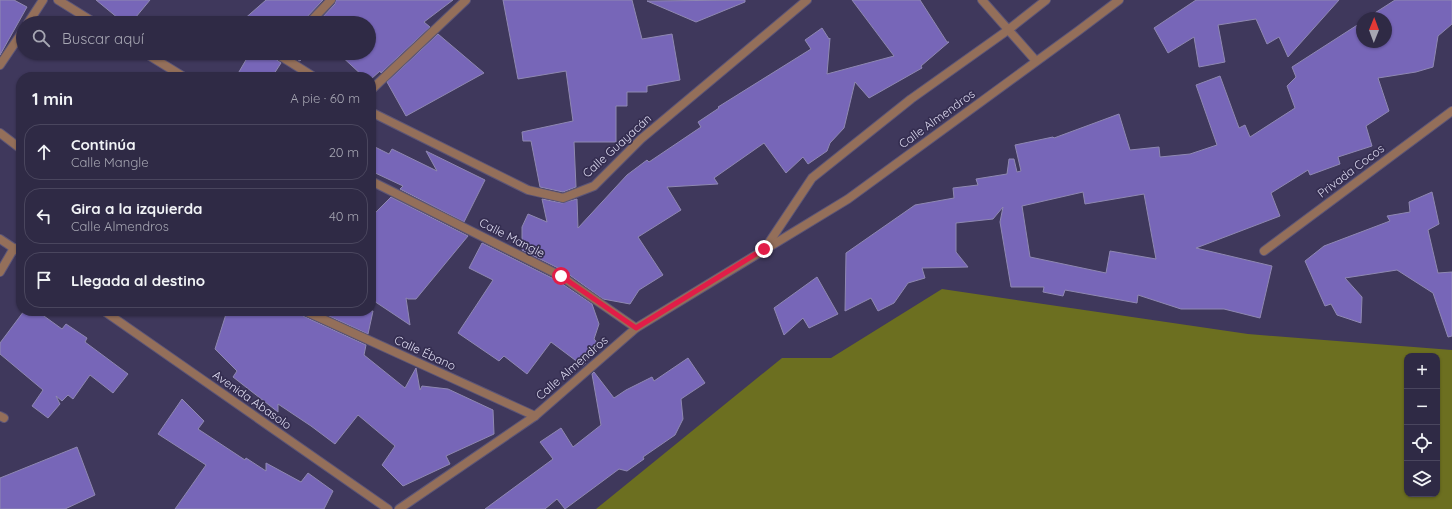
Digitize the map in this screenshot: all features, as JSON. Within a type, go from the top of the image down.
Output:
[{"type":"street","points":[[33,16],[44,0]]},
{"type":"street","points":[[58,0],[84,16]]},
{"type":"street","points":[[316,16],[331,0]]},
{"type":"street","points":[[376,85],[466,0]]},
{"type":"street","name":"Calle Guayacán","points":[[376,114],[528,190],[563,198],[594,186],[641,139],[807,0]]},
{"type":"street","points":[[982,0],[1036,62]]},
{"type":"street","name":"Calle Almendros","points":[[764,249],[812,178],[911,99],[1008,30],[1046,0]]},
{"type":"street","name":"Calle Almendros","points":[[399,509],[535,416],[636,328],[848,199],[1119,0]]},
{"type":"street","points":[[0,65],[16,41]]},
{"type":"street","points":[[156,60],[176,72]]},
{"type":"street","points":[[289,60],[307,72]]},
{"type":"street","name":"Privada Cocos","points":[[1264,250],[1452,111]]},
{"type":"street","points":[[0,133],[16,145]]},
{"type":"street","name":"Calle Mangle","points":[[376,184],[561,276],[636,328]]},
{"type":"street","points":[[0,239],[14,248],[0,272]]},
{"type":"street","name":"Avenida Abasolo","points":[[111,316],[388,509]]},
{"type":"street","name":"Calle Ébano","points":[[316,316],[535,416]]},
{"type":"shaded area","points":[[942,289],[1248,334],[1452,350],[1452,509],[596,509],[782,358],[831,358]]},
{"type":"building","points":[[0,0],[14,0],[27,7],[22,16],[16,16],[16,27],[0,55]]},
{"type":"building","points":[[96,0],[150,0],[137,16],[115,16]]},
{"type":"building","points":[[266,0],[323,0],[308,16],[248,16]]},
{"type":"building","points":[[336,0],[453,0],[424,22],[430,27],[381,73],[380,71],[376,75],[376,72],[359,72],[346,60],[376,60],[376,16],[324,16],[335,4]]},
{"type":"building","points":[[503,0],[632,0],[642,39],[672,34],[680,80],[647,86],[647,92],[627,92],[627,106],[616,106],[616,142],[574,142],[576,187],[563,192],[540,187],[531,141],[523,141],[522,132],[573,121],[566,71],[518,79]]},
{"type":"building","points":[[745,0],[745,2],[696,22],[647,1]]},
{"type":"building","points":[[852,0],[920,0],[947,42],[949,42],[921,66],[922,68],[869,98],[855,82],[844,128],[830,143],[827,151],[808,164],[803,157],[786,173],[764,143],[714,178],[718,184],[667,187],[681,210],[638,237],[663,275],[639,290],[630,304],[603,299],[564,271],[522,250],[522,227],[528,214],[547,222],[542,199],[562,203],[577,199],[578,228],[627,175],[647,160],[649,162],[701,127],[698,122],[719,108],[718,107],[811,49],[805,40],[822,28],[829,39],[830,38],[827,74],[894,56]]},
{"type":"building","points":[[1196,0],[1339,0],[1288,57],[1279,37],[1267,44],[1256,19],[1218,25],[1225,62],[1199,67],[1194,37],[1168,53],[1154,28]]},
{"type":"building","points":[[1395,0],[1452,0],[1452,24],[1438,36],[1433,67],[1416,72],[1378,78],[1389,111],[1366,126],[1372,146],[1338,157],[1340,164],[1310,175],[1308,170],[1271,193],[1280,216],[1196,248],[1272,266],[1260,318],[1224,309],[1181,309],[1138,295],[1137,303],[1065,290],[1063,296],[1043,292],[1044,287],[1011,287],[1000,222],[1003,207],[993,219],[956,223],[956,252],[968,267],[922,268],[925,278],[908,283],[894,303],[878,311],[871,298],[845,311],[846,253],[915,205],[954,198],[953,188],[978,185],[976,179],[1007,174],[1009,159],[1014,159],[1017,172],[1021,171],[1015,145],[1054,138],[1119,114],[1130,150],[1159,147],[1160,157],[1190,154],[1217,145],[1196,85],[1220,76],[1239,128],[1245,125],[1250,137],[1295,108],[1287,86],[1296,77],[1292,67],[1356,26],[1356,48],[1392,48],[1392,12],[1376,12]],"holes":[[[1083,192],[1085,204],[1144,194],[1156,259],[1110,251],[1106,273],[1030,257],[1022,206]]]},
{"type":"building","points":[[438,34],[484,73],[406,116],[387,82]]},
{"type":"building","points":[[246,60],[277,60],[281,63],[275,72],[239,72]]},
{"type":"building","points":[[376,148],[389,154],[392,149],[437,171],[426,151],[485,180],[464,222],[400,189],[403,186],[376,173]]},
{"type":"building","points":[[1432,192],[1439,224],[1428,230],[1438,273],[1452,272],[1452,336],[1448,337],[1433,293],[1397,270],[1345,278],[1362,297],[1361,323],[1337,315],[1331,304],[1325,306],[1305,261],[1324,246],[1390,221],[1387,216],[1410,212],[1409,202]]},
{"type":"building","points":[[391,197],[468,236],[416,299],[406,298],[410,325],[376,302],[376,212]]},
{"type":"building","points":[[482,243],[558,281],[592,304],[599,324],[594,339],[599,345],[583,366],[551,342],[527,374],[504,356],[499,361],[458,333],[493,280],[469,268]]},
{"type":"building","points":[[817,277],[838,314],[809,328],[803,318],[784,335],[774,308]]},
{"type":"building","points":[[20,316],[44,316],[62,329],[66,324],[87,338],[85,342],[128,374],[113,393],[90,375],[73,399],[68,395],[62,401],[56,396],[60,404],[48,418],[32,406],[43,390],[0,354],[0,343]]},
{"type":"building","points":[[225,316],[303,316],[366,345],[364,355],[405,388],[416,368],[420,390],[422,386],[448,389],[493,410],[494,434],[446,456],[450,464],[403,486],[382,465],[395,446],[358,415],[335,444],[278,404],[278,412],[233,377],[237,371],[215,349]]},
{"type":"building","points":[[329,316],[372,316],[368,334]]},
{"type":"building","points":[[688,358],[705,383],[681,399],[683,419],[675,435],[643,457],[644,459],[627,471],[619,469],[565,509],[557,499],[545,509],[485,509],[553,459],[540,442],[561,428],[573,447],[601,425],[592,374],[594,372],[614,398],[652,377],[654,381]]},
{"type":"building","points":[[182,399],[204,421],[198,429],[245,460],[246,458],[266,471],[266,463],[301,482],[308,473],[333,491],[324,509],[175,509],[206,465],[158,434]]},
{"type":"building","points":[[77,447],[95,495],[65,509],[0,509],[0,478]]},
{"type":"route","points":[[561,276],[636,328],[764,249]]}]
